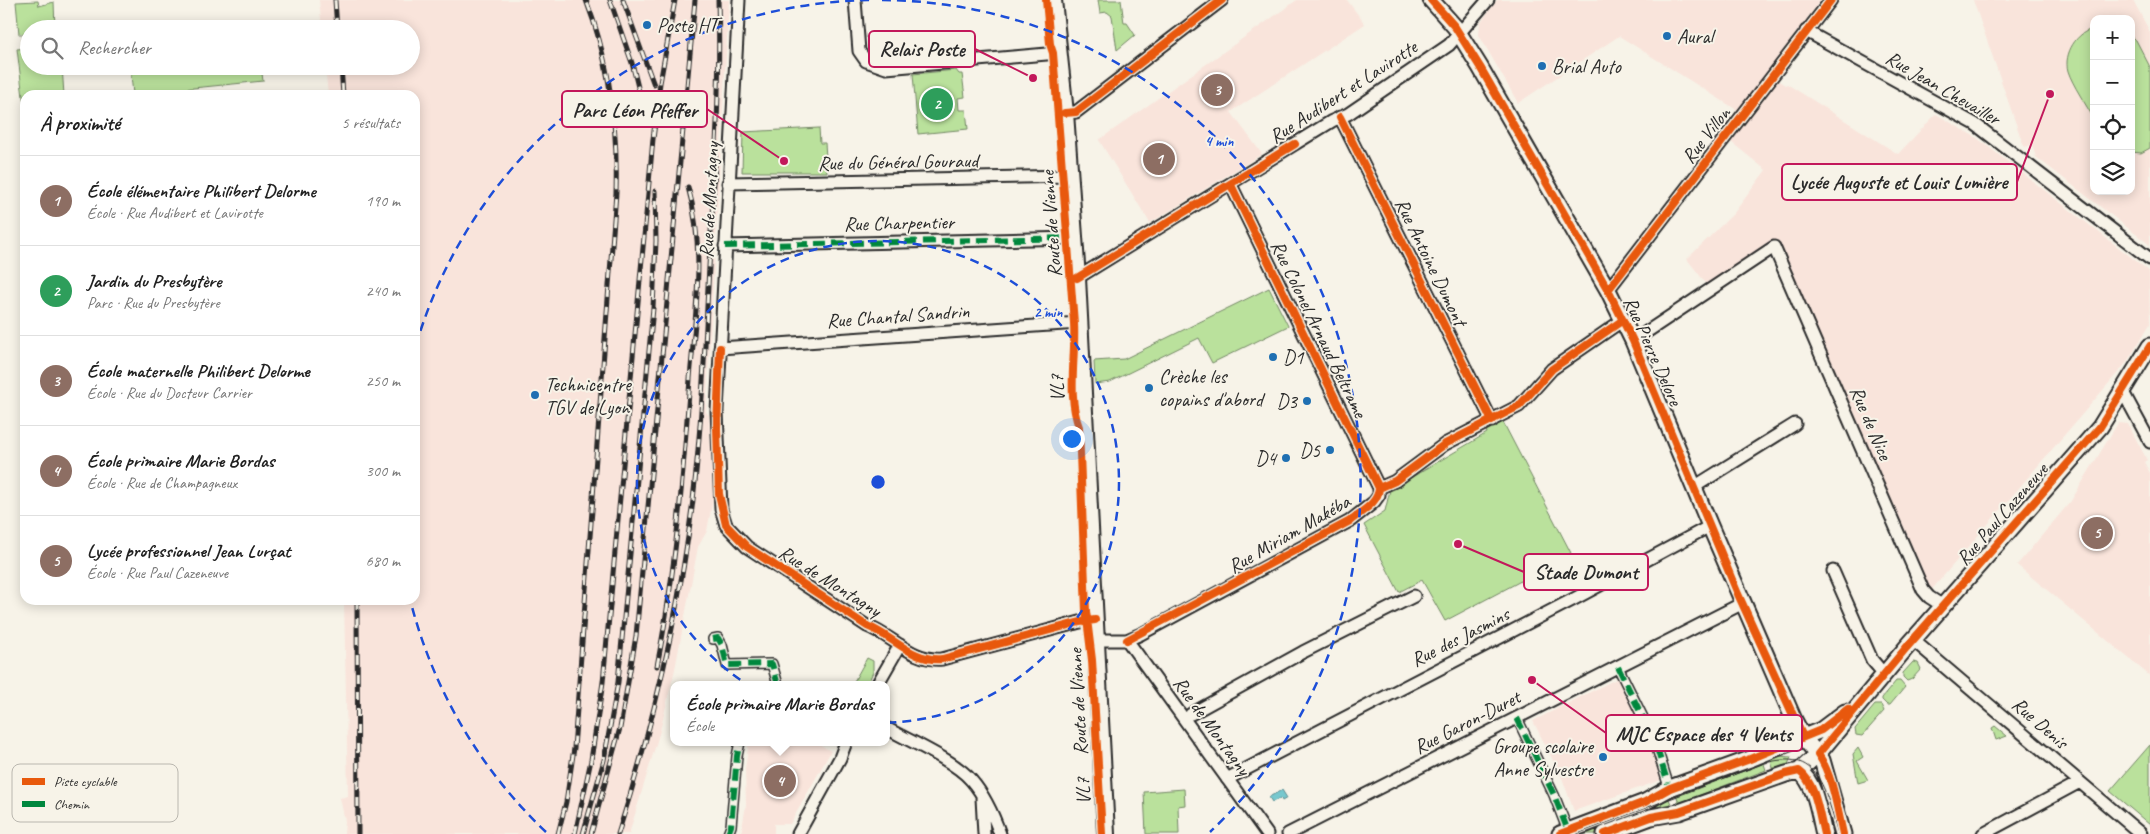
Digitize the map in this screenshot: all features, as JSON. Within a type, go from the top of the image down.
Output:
[{"type":"main road","name":"Route de Vienne","points":[[1053,0],[1077,278],[1106,834]]},
{"type":"street","name":"Rue de Montagny","points":[[739,0],[728,183],[717,442],[719,494],[726,525],[747,547],[867,626],[878,630],[918,656],[929,659],[942,659],[1080,622],[1095,620]]},
{"type":"street","points":[[855,0],[859,50],[866,61],[886,68],[894,69],[1058,53]]},
{"type":"street","points":[[1064,113],[1076,112],[1222,0]]},
{"type":"street","name":"Rue Pierre Delore","points":[[1431,0],[1460,34],[1608,290],[1633,341],[1743,603],[1803,737]]},
{"type":"street","name":"Rue Audibert et Lavirotte","points":[[1077,278],[1340,117],[1348,114],[1449,45],[1488,0]]},
{"type":"street","name":"Rue Villon","points":[[1608,290],[1831,0]]},
{"type":"street","name":"Rue Jean Chevailler","points":[[1806,31],[1975,124],[2150,259]]},
{"type":"street","name":"Rue Antoine Dumont","points":[[1340,117],[1492,421]]},
{"type":"street","name":"Rue du Général Gouraud","points":[[728,183],[1069,176]]},
{"type":"street","name":"Rue Colonel Arnaud Beltrame","points":[[1231,185],[1379,488]]},
{"type":"street","name":"Rue Charpentier","points":[[725,246],[1074,238]]},
{"type":"street","name":"Rue de Nice","points":[[1633,341],[1774,247],[1923,590],[1943,606]]},
{"type":"street","points":[[1379,488],[1395,481],[1445,444],[1519,406],[1552,369],[1623,320]]},
{"type":"street","name":"Rue Chantal Sandrin","points":[[720,348],[1079,323]]},
{"type":"street","name":"Rue Paul Cazeneuve","points":[[1799,772],[1818,754],[1884,674],[2100,427],[2150,346]]},
{"type":"street","points":[[2123,392],[2150,442]]},
{"type":"street","points":[[1694,487],[1795,424]]},
{"type":"street","name":"Rue Miriam Makéba","points":[[1127,640],[1350,521],[1374,502],[1379,495],[1379,488]]},
{"type":"street","name":"Rue des Jasmins","points":[[1227,779],[1574,599],[1710,526]]},
{"type":"street","points":[[1833,571],[1872,660],[1884,674]]},
{"type":"street","points":[[1191,714],[1303,652],[1414,596]]},
{"type":"street","name":"Rue Garon-Duret","points":[[1288,834],[1743,603]]},
{"type":"street","points":[[712,639],[718,638],[722,645],[727,665],[772,664],[777,681]]},
{"type":"street","points":[[1097,640],[1127,640]]},
{"type":"street","name":"Rue de Montagny","points":[[1127,640],[1267,834]]},
{"type":"street","name":"Rue Denis","points":[[1914,640],[2141,834]]},
{"type":"street","points":[[880,681],[900,645]]},
{"type":"street","points":[[1618,667],[1654,742],[1668,784]]},
{"type":"street","name":"Rue Paul Cazeneuve","points":[[1564,833],[1645,802],[1670,788],[1750,759],[1821,730],[1866,695]]},
{"type":"street","points":[[1517,718],[1554,795],[1564,833]]},
{"type":"street","points":[[890,730],[958,768],[971,779],[992,811],[1000,834]]},
{"type":"street","points":[[1803,737],[1822,760],[1843,834]]},
{"type":"street","points":[[1799,772],[1803,737]]},
{"type":"street","points":[[728,834],[731,826],[739,746]]},
{"type":"street","points":[[798,834],[840,758],[844,746]]},
{"type":"street","points":[[1605,834],[1651,817],[1678,812],[1786,774],[1799,772],[1804,775],[1810,786],[1824,834]]},
{"type":"street","points":[[1983,834],[2080,782]]},
{"type":"street","points":[[982,794],[984,834]]},
{"type":"shaded area","points":[[319,0],[729,0],[706,412],[709,415],[714,494],[707,531],[698,547],[675,669],[672,681],[670,681],[670,690],[660,731],[629,834],[344,834],[345,821],[340,798],[348,796],[344,605],[420,605],[420,90],[327,90],[326,75],[420,75],[420,20],[321,20]]},
{"type":"shaded area","points":[[1297,0],[1347,0],[1365,24],[1231,112],[1262,154],[1150,223],[1099,140]]},
{"type":"shaded area","points":[[1497,0],[1821,0],[1766,73],[1785,85],[1787,84],[1898,154],[1936,114],[1977,138],[2149,271],[2150,324],[2127,362],[1928,594],[1776,242],[1708,286],[1687,259],[1734,213],[1766,170],[1731,142],[1737,110],[1619,36],[1518,103],[1479,35],[1480,23]]},
{"type":"shaded area","points":[[1973,0],[2133,0],[2150,32],[2150,245],[2036,157],[2032,145],[2024,147]]},
{"type":"shaded area","points":[[2118,423],[2128,424],[2147,460],[2144,462],[2150,473],[2150,676],[2017,565],[2071,501]]},
{"type":"shaded area","name":"Groupe scolaire Anne Sylvestre","points":[[1618,678],[1647,736],[1664,779],[1574,811],[1562,778],[1533,721]]},
{"type":"shaded area","points":[[748,746],[822,746],[831,751],[790,824],[774,824],[774,834],[741,834],[746,805],[745,769]]},
{"type":"green space","points":[[1098,0],[1121,0],[1124,23],[1127,23],[1135,35],[1117,50],[1112,16],[1107,12],[1100,13]]},
{"type":"green space","points":[[38,1],[39,6],[54,2],[55,20],[20,20],[19,34],[16,2]]},
{"type":"green space","points":[[2090,30],[2090,112],[2073,82],[2067,64],[2073,44],[2082,34]]},
{"type":"green space","points":[[2135,39],[2150,67],[2150,148],[2141,153],[2135,152]]},
{"type":"green space","points":[[17,49],[20,49],[20,73]]},
{"type":"green space","points":[[956,70],[959,74],[962,74],[965,97],[958,98],[959,110],[966,110],[968,129],[918,134],[913,74]]},
{"type":"green space","points":[[20,75],[63,75],[64,90],[22,90]]},
{"type":"green space","points":[[131,75],[262,75],[263,81],[173,90],[133,90]]},
{"type":"green space","points":[[819,128],[820,143],[825,143],[827,172],[742,172],[743,132]]},
{"type":"green space","points":[[1269,288],[1288,326],[1212,363],[1199,338],[1110,382],[1095,384],[1094,361],[1124,359]]},
{"type":"green space","points":[[1503,422],[1571,553],[1445,621],[1422,580],[1399,592],[1364,525],[1385,511],[1390,490],[1487,433],[1486,430]]},
{"type":"green space","points":[[867,658],[873,661],[873,672],[869,681],[854,681]]},
{"type":"green space","points":[[1913,662],[1918,663],[1921,669],[1912,679],[1907,681],[1903,677],[1903,673]]},
{"type":"green space","points":[[1896,681],[1900,681],[1905,687],[1890,705],[1887,705],[1882,698]]},
{"type":"green space","points":[[1875,705],[1881,705],[1884,711],[1862,736],[1856,735],[1855,729]]},
{"type":"green space","points":[[1995,726],[2007,736],[1996,740],[1992,728]]},
{"type":"green space","points":[[2150,745],[2150,825],[2110,791]]},
{"type":"green space","points":[[1858,748],[1863,757],[1857,761],[1868,780],[1858,783],[1853,754]]},
{"type":"green space","points":[[1780,756],[1791,757],[1787,767],[1773,768],[1770,758]]},
{"type":"green space","points":[[1763,761],[1766,770],[1679,803],[1676,794]]},
{"type":"green space","points":[[1184,789],[1185,805],[1178,806],[1179,834],[1146,834],[1144,792]]},
{"type":"green space","points":[[1829,792],[1836,828],[1832,834],[1829,834],[1817,795]]},
{"type":"green space","points":[[1667,794],[1673,809],[1650,814],[1597,834],[1570,834]]},
{"type":"water","points":[[1282,790],[1287,798],[1282,801],[1281,798],[1272,802],[1269,797]]},
{"type":"tram line","points":[[1577,834],[1762,764],[1781,760],[1797,761],[1808,767],[1817,776],[1824,788],[1838,834]]},
{"type":"railway","points":[[335,0],[336,20]]},
{"type":"railway","points":[[558,834],[566,802],[574,748],[616,193],[616,144],[611,95],[601,47],[586,0]]},
{"type":"railway","points":[[610,0],[632,63],[647,124]]},
{"type":"railway","points":[[623,0],[654,85]]},
{"type":"railway","points":[[575,834],[591,760],[603,682],[653,139],[660,83],[675,0]]},
{"type":"railway","points":[[591,834],[620,728],[636,636],[695,0]]},
{"type":"railway","points":[[618,834],[643,752],[663,669],[680,585],[693,500],[701,412],[715,167],[719,67],[718,0]]},
{"type":"railway","points":[[342,75],[343,90]]},
{"type":"railway","points":[[662,108],[666,121]]},
{"type":"railway","points":[[657,666],[664,630],[678,523],[698,283],[697,234],[688,187]]},
{"type":"railway","points":[[583,834],[604,760],[618,682],[653,308],[656,241],[655,191]]},
{"type":"railway","points":[[357,605],[358,834]]},
{"type":"marked path","points":[[725,246],[1072,238]]},
{"type":"marked path","points":[[713,639],[718,638],[722,645],[727,665],[772,664],[777,681]]},
{"type":"marked path","points":[[1618,667],[1655,742],[1668,784]]},
{"type":"marked path","points":[[1517,718],[1554,795],[1568,831]]},
{"type":"marked path","points":[[728,834],[731,826],[739,746]]},
{"type":"cycle path","name":"VL7","points":[[1046,0],[1050,44],[1053,53],[1074,323],[1073,402],[1079,427],[1086,611],[1092,660],[1102,834]]},
{"type":"cycle path","points":[[1065,113],[1076,112],[1222,0]]},
{"type":"cycle path","points":[[1431,0],[1455,27],[1480,67],[1608,290],[1633,341],[1738,594],[1803,737]]},
{"type":"cycle path","points":[[1608,290],[1831,0]]},
{"type":"cycle path","points":[[1340,117],[1492,421]]},
{"type":"cycle path","points":[[1077,278],[1295,144]]},
{"type":"cycle path","points":[[1231,185],[1379,488]]},
{"type":"cycle path","points":[[1379,488],[1395,481],[1445,444],[1519,406],[1552,369],[1623,320]]},
{"type":"cycle path","points":[[1843,834],[1831,782],[1818,754],[1906,648],[2100,427],[2150,346]]},
{"type":"cycle path","points":[[720,348],[717,428],[719,494],[726,525],[747,547],[867,626],[921,657],[942,659],[1080,622],[1095,620]]},
{"type":"cycle path","points":[[1127,640],[1350,521],[1372,503],[1378,494],[1379,488]]},
{"type":"cycle path","points":[[1560,834],[1645,802],[1670,788],[1750,759],[1821,730],[1848,709]]},
{"type":"cycle path","points":[[1605,834],[1651,817],[1679,812],[1799,771],[1805,776],[1813,791],[1824,834]]},
{"type":"place","name":"Poste HT","points":[[647,25]]},
{"type":"place","name":"Aural","points":[[1667,36]]},
{"type":"place","name":"Brial Auto","points":[[1542,66]]},
{"type":"place","name":"Relais Poste","points":[[1033,78]]},
{"type":"place","name":"École maternelle Philibert Delorme","points":[[1217,90]]},
{"type":"place","name":"Lycée Auguste et Louis Lumière","points":[[2050,94]]},
{"type":"place","name":"Jardin du Presbytère","points":[[937,104]]},
{"type":"place","name":"École élémentaire Philibert Delorme","points":[[1159,159]]},
{"type":"place","name":"Parc Léon Pfeffer","points":[[784,161]]},
{"type":"place","name":"D1","points":[[1273,357]]},
{"type":"place","name":"Crèche les copains d'abord","points":[[1149,388]]},
{"type":"place","name":"Technicentre TGV de Lyon","points":[[535,395]]},
{"type":"place","name":"D3","points":[[1307,401]]},
{"type":"place","name":"D5","points":[[1330,450]]},
{"type":"place","name":"D4","points":[[1286,458]]},
{"type":"place","name":"Lycée professionnel Jean Lurçat","points":[[2097,533]]},
{"type":"place","name":"Stade Dumont","points":[[1458,544]]},
{"type":"place","name":"MJC Espace des 4 Vents","points":[[1532,680]]},
{"type":"place","name":"Groupe scolaire Anne Sylvestre","points":[[1603,757]]},
{"type":"place","name":"École primaire Marie Bordas","points":[[780,781]]}]
